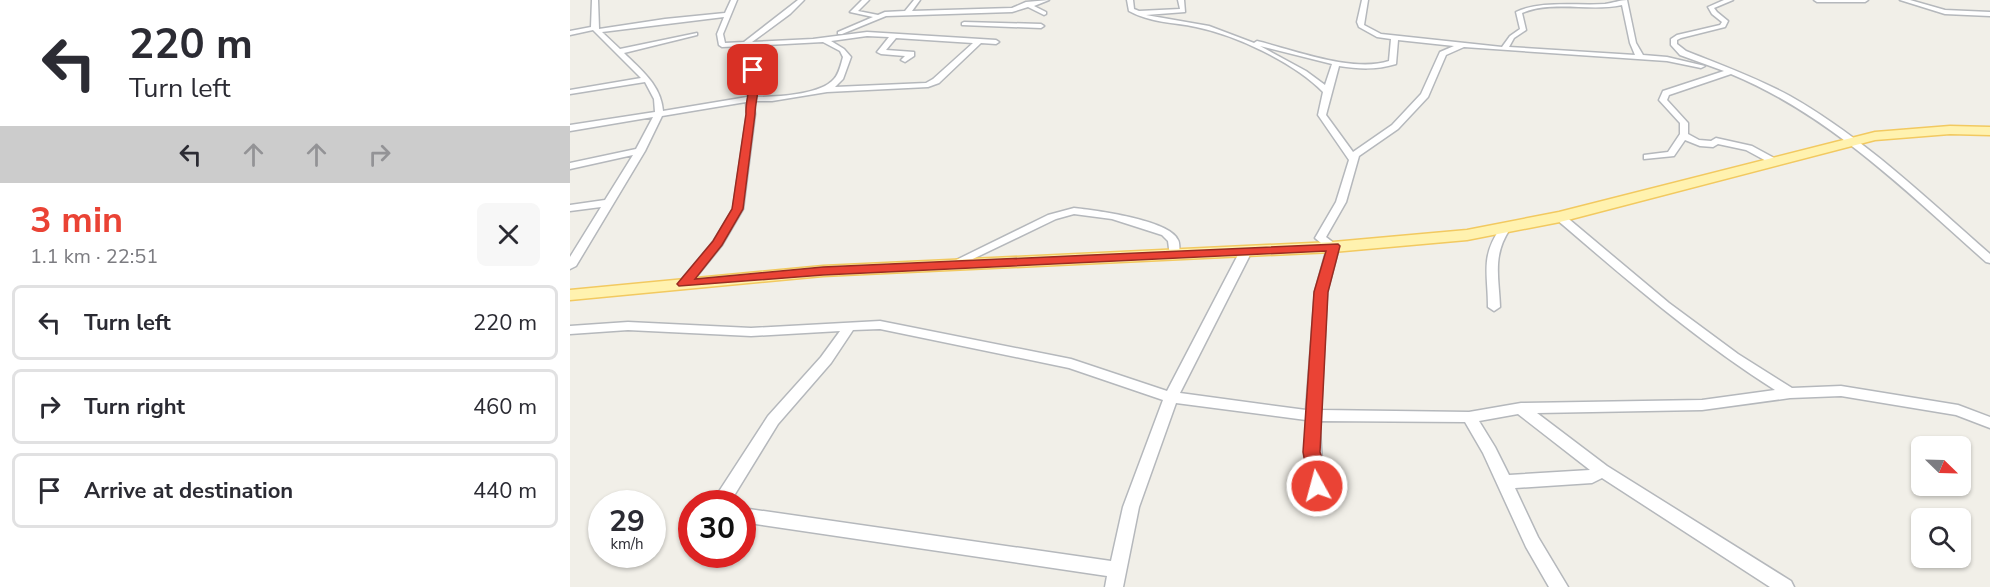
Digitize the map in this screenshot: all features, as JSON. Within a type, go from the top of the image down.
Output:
[{"type":"main road","points":[[570,295],[612,289],[823,271],[1404,242],[1505,229],[1560,217],[1875,136],[1914,132],[1990,131]]},
{"type":"street","points":[[570,266],[640,151],[659,113],[658,99],[647,79],[596,30],[595,0]]},
{"type":"street","points":[[734,0],[726,15],[720,34],[720,44],[823,39],[879,16]]},
{"type":"street","points":[[746,44],[757,33],[792,12],[801,0]]},
{"type":"street","points":[[866,0],[853,12],[879,16],[970,8],[1012,10],[1026,3],[1046,0]]},
{"type":"street","points":[[907,13],[917,0]]},
{"type":"street","points":[[1130,0],[1131,10],[1163,22],[1194,24],[1238,39],[1336,62],[1370,67],[1388,65],[1393,62],[1396,51],[1393,45],[1395,38]]},
{"type":"street","points":[[1180,0],[1183,11],[1194,24]]},
{"type":"street","points":[[1365,0],[1361,26],[1379,36],[1504,49],[1640,57],[1681,62],[1730,72]]},
{"type":"street","points":[[1730,0],[1712,7],[1714,13],[1725,21],[1723,26],[1679,36],[1673,42],[1683,53],[1790,100],[1852,142],[1990,260]]},
{"type":"street","points":[[1817,0],[1865,0]]},
{"type":"street","points":[[1903,0],[1945,12],[1990,14]]},
{"type":"street","points":[[1504,49],[1512,37],[1523,30],[1519,12],[1532,2],[1604,6],[1624,1],[1633,43],[1640,57]]},
{"type":"street","points":[[1026,3],[1044,13]]},
{"type":"street","points":[[980,10],[962,26],[1041,26]]},
{"type":"street","points":[[1136,13],[1183,11]]},
{"type":"street","points":[[570,33],[726,15]]},
{"type":"street","points":[[938,39],[952,32]]},
{"type":"street","points":[[618,52],[695,34]]},
{"type":"street","points":[[834,36],[867,34],[996,42]]},
{"type":"street","points":[[892,36],[881,52],[911,54],[904,60]]},
{"type":"street","points":[[823,39],[842,50],[847,57],[839,79],[827,90]]},
{"type":"street","points":[[1238,39],[1311,75],[1327,92]]},
{"type":"street","points":[[570,128],[750,99],[772,99],[827,90],[933,84],[978,42]]},
{"type":"street","points":[[646,45],[682,43]]},
{"type":"street","points":[[684,284],[718,243],[738,209],[751,114],[750,99],[756,80],[749,62],[746,44]]},
{"type":"street","points":[[1317,504],[1316,468],[1312,452],[1321,292],[1334,246],[1320,238],[1341,202],[1354,155],[1395,127],[1425,95],[1443,54],[1463,45]]},
{"type":"street","points":[[1336,62],[1322,115],[1354,160]]},
{"type":"street","points":[[1647,157],[1671,154],[1684,134],[1684,123],[1663,100],[1666,93],[1730,72]]},
{"type":"street","points":[[570,92],[647,79]]},
{"type":"street","points":[[1684,134],[1689,140],[1700,144],[1713,144],[1716,141],[1749,148],[1773,161]]},
{"type":"street","points":[[1344,147],[1368,147]]},
{"type":"street","points":[[570,166],[640,151]]},
{"type":"street","points":[[570,208],[608,203]]},
{"type":"street","points":[[950,266],[1052,217],[1074,211],[1113,216],[1166,233],[1173,240],[1174,254]]},
{"type":"street","points":[[1560,217],[1673,312],[1733,357],[1790,393]]},
{"type":"street","points":[[1494,307],[1491,258],[1493,243],[1505,229]]},
{"type":"street","points":[[756,517],[1116,578],[1131,507],[1171,397],[1246,251]]},
{"type":"street","points":[[570,330],[627,326],[751,332],[880,325],[1071,364],[1171,397],[1313,415],[1468,417],[1521,408],[1702,405],[1790,393],[1841,391],[1958,410],[1990,423]]},
{"type":"street","points":[[729,490],[773,420],[826,360],[849,326]]},
{"type":"street","points":[[1521,408],[1601,470],[1785,587]]},
{"type":"street","points":[[1468,417],[1490,451],[1532,542],[1559,587]]},
{"type":"street","points":[[1503,482],[1592,477],[1601,470]]},
{"type":"route","points":[[753,70],[756,80],[750,99],[751,114],[738,209],[718,243],[684,284],[823,271],[1334,246],[1321,292],[1312,452],[1317,486]]}]
